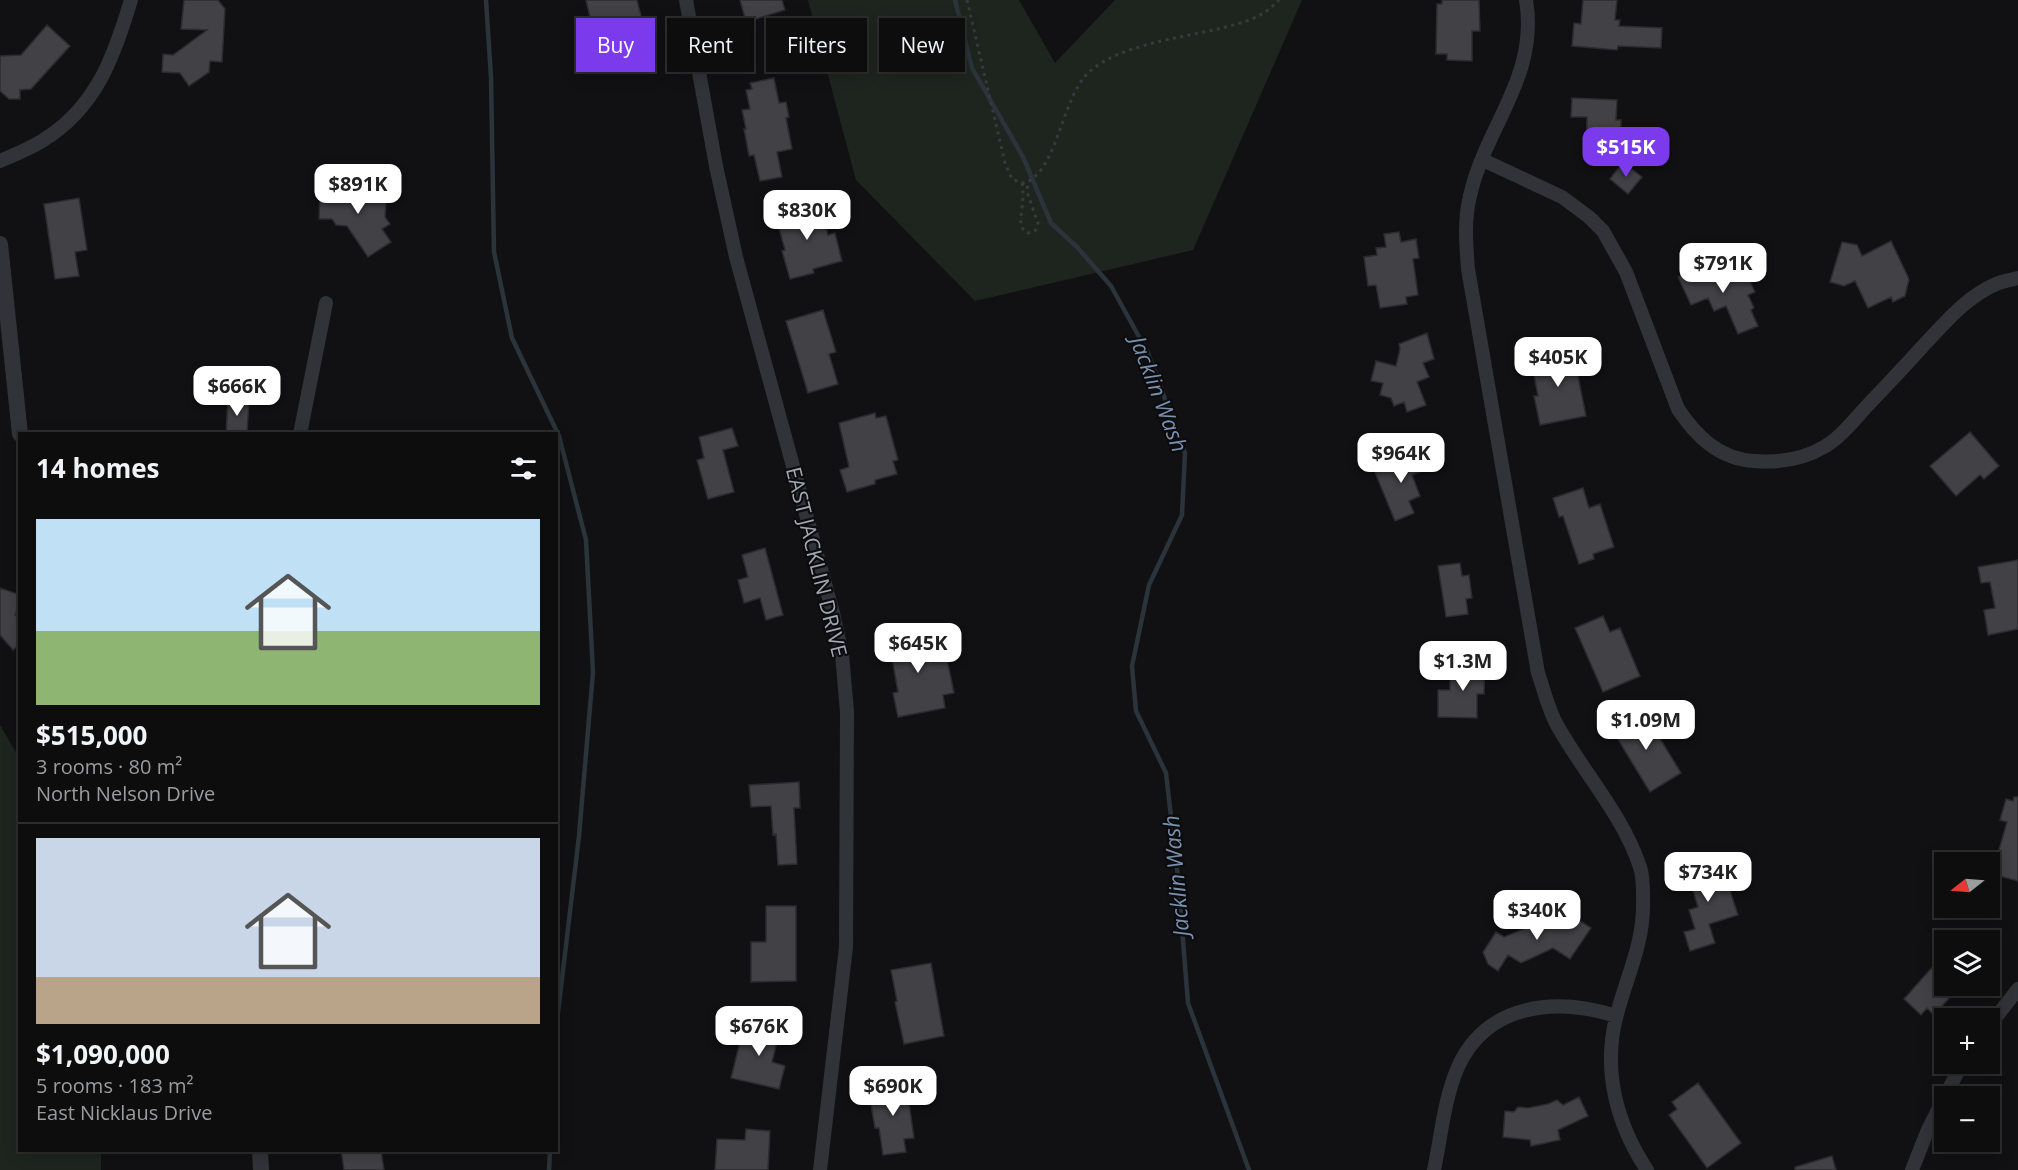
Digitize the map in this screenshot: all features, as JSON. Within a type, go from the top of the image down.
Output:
[{"type":"street","points":[[0,161],[52,134],[85,103],[108,69],[131,0]]},
{"type":"street","name":"EAST JACKLIN DRIVE","points":[[686,0],[729,229],[833,613],[842,654],[847,712],[846,947],[820,1170]]},
{"type":"street","points":[[1526,0],[1528,28],[1525,54],[1515,87],[1470,195],[1466,235],[1468,269],[1539,673],[1555,722],[1626,834],[1641,869],[1643,909],[1639,944],[1616,1016],[1611,1060],[1614,1098],[1623,1127],[1647,1170]]},
{"type":"street","points":[[1483,160],[1562,197],[1604,231],[1626,272],[1678,409],[1690,428],[1704,441],[1721,452],[1745,460],[1773,463],[1792,460],[1823,448],[1850,425],[1957,310],[1988,288],[2018,278]]},
{"type":"street","points":[[0,244],[20,432]]},
{"type":"street","points":[[300,432],[326,303]]},
{"type":"street","points":[[2000,1012],[2018,988]]},
{"type":"street","points":[[1434,1170],[1452,1086],[1459,1066],[1473,1044],[1492,1026],[1518,1013],[1545,1005],[1571,1006],[1616,1016]]},
{"type":"street","points":[[1912,1170],[1934,1118]]},
{"type":"street","points":[[260,1152],[261,1170]]},
{"type":"path","points":[[967,0],[1005,163],[1012,179],[1024,182],[1036,174],[1049,156],[1078,86],[1088,73],[1120,54],[1174,38],[1241,23],[1265,12],[1279,0]]},
{"type":"path","points":[[1024,182],[1038,223],[1035,231],[1028,233],[1021,227],[1020,218],[1024,182]]},
{"type":"shaded area","points":[[808,0],[1019,0],[1055,63],[1115,0],[1302,0],[1193,250],[975,301],[856,180],[827,72],[867,72],[867,18],[813,18]]},
{"type":"shaded area","points":[[0,725],[18,756],[18,1152],[101,1152],[101,1170],[0,1170]]},
{"type":"building","points":[[184,0],[218,0],[225,9],[222,62],[210,61],[209,72],[189,86],[180,73],[162,72],[163,54],[173,55],[207,30],[181,29]]},
{"type":"building","points":[[586,0],[637,0],[642,18],[590,18]]},
{"type":"building","points":[[740,0],[782,0],[785,10],[754,20],[745,18]]},
{"type":"building","points":[[1442,0],[1479,0],[1480,31],[1472,31],[1472,61],[1447,60],[1447,54],[1436,54],[1437,4],[1442,4]]},
{"type":"building","points":[[1583,0],[1617,0],[1615,20],[1620,20],[1619,26],[1662,28],[1661,48],[1618,46],[1617,50],[1572,46],[1574,23],[1581,24]]},
{"type":"building","points":[[47,25],[70,46],[31,89],[20,90],[20,99],[9,99],[0,91],[0,56],[21,55]]},
{"type":"building","points":[[774,78],[779,103],[786,102],[789,117],[786,118],[792,149],[777,152],[782,177],[760,181],[754,155],[749,156],[742,110],[750,109],[746,90],[752,89],[750,83]]},
{"type":"building","points":[[1572,98],[1617,100],[1616,120],[1621,120],[1620,162],[1586,160],[1587,117],[1571,117]]},
{"type":"building","points":[[1623,162],[1642,177],[1628,194],[1610,179]]},
{"type":"building","points":[[320,187],[387,191],[385,217],[390,224],[382,229],[391,242],[368,257],[347,226],[336,225],[332,219],[319,219]]},
{"type":"building","points":[[79,198],[87,250],[75,252],[79,276],[55,279],[44,204]]},
{"type":"building","points":[[820,203],[828,235],[835,233],[842,261],[813,269],[814,273],[790,279],[775,214]]},
{"type":"building","points":[[1399,232],[1401,242],[1416,239],[1419,258],[1413,259],[1418,295],[1406,297],[1407,304],[1380,308],[1376,285],[1368,286],[1364,257],[1377,255],[1376,248],[1386,247],[1384,234]]},
{"type":"building","points":[[1891,241],[1909,279],[1905,296],[1893,302],[1891,297],[1868,308],[1855,281],[1844,286],[1830,282],[1842,242],[1857,245],[1862,256]]},
{"type":"building","points":[[1708,264],[1712,274],[1726,268],[1730,275],[1744,269],[1755,292],[1748,295],[1758,326],[1738,334],[1726,306],[1714,311],[1708,298],[1691,305],[1678,277]]},
{"type":"building","points":[[823,310],[836,352],[829,354],[838,384],[808,393],[786,321]]},
{"type":"building","points":[[1427,333],[1434,359],[1423,363],[1429,377],[1417,382],[1426,405],[1407,412],[1404,402],[1394,406],[1391,398],[1380,395],[1383,383],[1371,381],[1376,361],[1396,366],[1399,344]]},
{"type":"building","points":[[1573,351],[1586,416],[1540,425],[1534,396],[1538,396],[1531,359]]},
{"type":"building","points":[[228,399],[249,400],[247,432],[226,432]]},
{"type":"building","points":[[875,413],[876,418],[886,416],[898,460],[893,461],[897,474],[875,480],[875,484],[847,492],[840,470],[849,467],[839,423]]},
{"type":"building","points":[[732,428],[738,446],[723,450],[734,492],[708,499],[697,460],[704,458],[699,437]]},
{"type":"building","points":[[1970,432],[1999,466],[1984,479],[1980,475],[1956,496],[1930,466]]},
{"type":"building","points":[[1420,451],[1427,469],[1412,475],[1420,496],[1409,501],[1414,513],[1395,521],[1374,470]]},
{"type":"building","points":[[1583,488],[1589,508],[1600,504],[1614,547],[1593,554],[1594,559],[1579,564],[1563,516],[1559,517],[1553,498]]},
{"type":"building","points":[[765,548],[783,615],[766,620],[760,598],[744,603],[738,580],[748,577],[742,555]]},
{"type":"building","points":[[2018,560],[2018,629],[1988,635],[1984,610],[1995,608],[1990,582],[1981,583],[1978,567]]},
{"type":"building","points":[[1460,563],[1462,576],[1469,575],[1472,598],[1466,599],[1468,614],[1446,617],[1438,566]]},
{"type":"building","points":[[0,588],[18,594],[18,608],[15,615],[18,617],[18,646],[13,650],[0,635]]},
{"type":"building","points":[[1603,616],[1610,632],[1620,628],[1640,676],[1603,692],[1575,628]]},
{"type":"building","points":[[926,627],[933,662],[947,659],[954,693],[943,695],[945,708],[898,717],[893,693],[898,692],[888,635]]},
{"type":"building","points":[[1467,661],[1485,661],[1484,694],[1477,694],[1477,718],[1438,717],[1438,690],[1450,690],[1450,671],[1466,671]]},
{"type":"building","points":[[1635,713],[1639,720],[1649,714],[1659,730],[1656,732],[1681,773],[1650,792],[1611,728]]},
{"type":"building","points":[[799,782],[800,808],[794,808],[797,864],[778,865],[771,806],[751,807],[749,785]]},
{"type":"building","points":[[2014,797],[2018,797],[2018,881],[2000,876],[1998,852],[2007,822],[2000,820],[2006,799],[2013,801]]},
{"type":"building","points":[[1710,857],[1717,878],[1725,875],[1738,915],[1709,924],[1715,943],[1690,951],[1684,932],[1695,929],[1689,910],[1698,907],[1689,877],[1692,876],[1688,864]]},
{"type":"building","points":[[766,906],[796,906],[796,981],[751,982],[751,942],[766,942]]},
{"type":"building","points":[[1565,911],[1591,928],[1570,959],[1553,948],[1521,963],[1508,955],[1498,971],[1488,964],[1483,952],[1496,932],[1504,937],[1543,921],[1554,928]]},
{"type":"building","points":[[931,963],[944,1036],[904,1044],[891,970]]},
{"type":"building","points":[[1934,965],[1934,996],[1951,996],[1940,1008],[1934,1008],[1934,1015],[1927,1008],[1921,1015],[1904,999]]},
{"type":"building","points":[[761,1021],[781,1026],[772,1062],[785,1066],[779,1089],[731,1078],[743,1030],[758,1034]]},
{"type":"building","points":[[906,1082],[914,1138],[904,1139],[906,1152],[883,1155],[879,1128],[875,1128],[871,1105],[878,1104],[875,1086]]},
{"type":"building","points":[[1698,1083],[1741,1143],[1707,1168],[1669,1115],[1677,1109],[1672,1102]]},
{"type":"building","points":[[1579,1097],[1588,1116],[1558,1130],[1560,1140],[1531,1146],[1530,1140],[1503,1137],[1505,1111],[1514,1112],[1518,1107],[1528,1108],[1557,1100],[1563,1105]]},
{"type":"building","points":[[746,1129],[770,1131],[768,1170],[715,1170],[717,1139],[745,1140]]},
{"type":"building","points":[[341,1152],[381,1152],[384,1170],[344,1170]]},
{"type":"building","points":[[1832,1156],[1836,1170],[1795,1170],[1795,1167]]},
{"type":"waterway","points":[[486,0],[491,77],[494,252],[512,338],[557,432]]},
{"type":"waterway","name":"Jacklin Wash","points":[[955,0],[972,68],[1023,157],[1051,223],[1077,247],[1111,286],[1148,353],[1185,453],[1182,515],[1149,585],[1132,666],[1136,711],[1166,773],[1178,878],[1188,1003],[1249,1170]]},
{"type":"waterway","points":[[558,434],[586,540],[593,672],[579,836],[558,1012]]},
{"type":"waterway","points":[[549,1170],[550,1152]]}]
